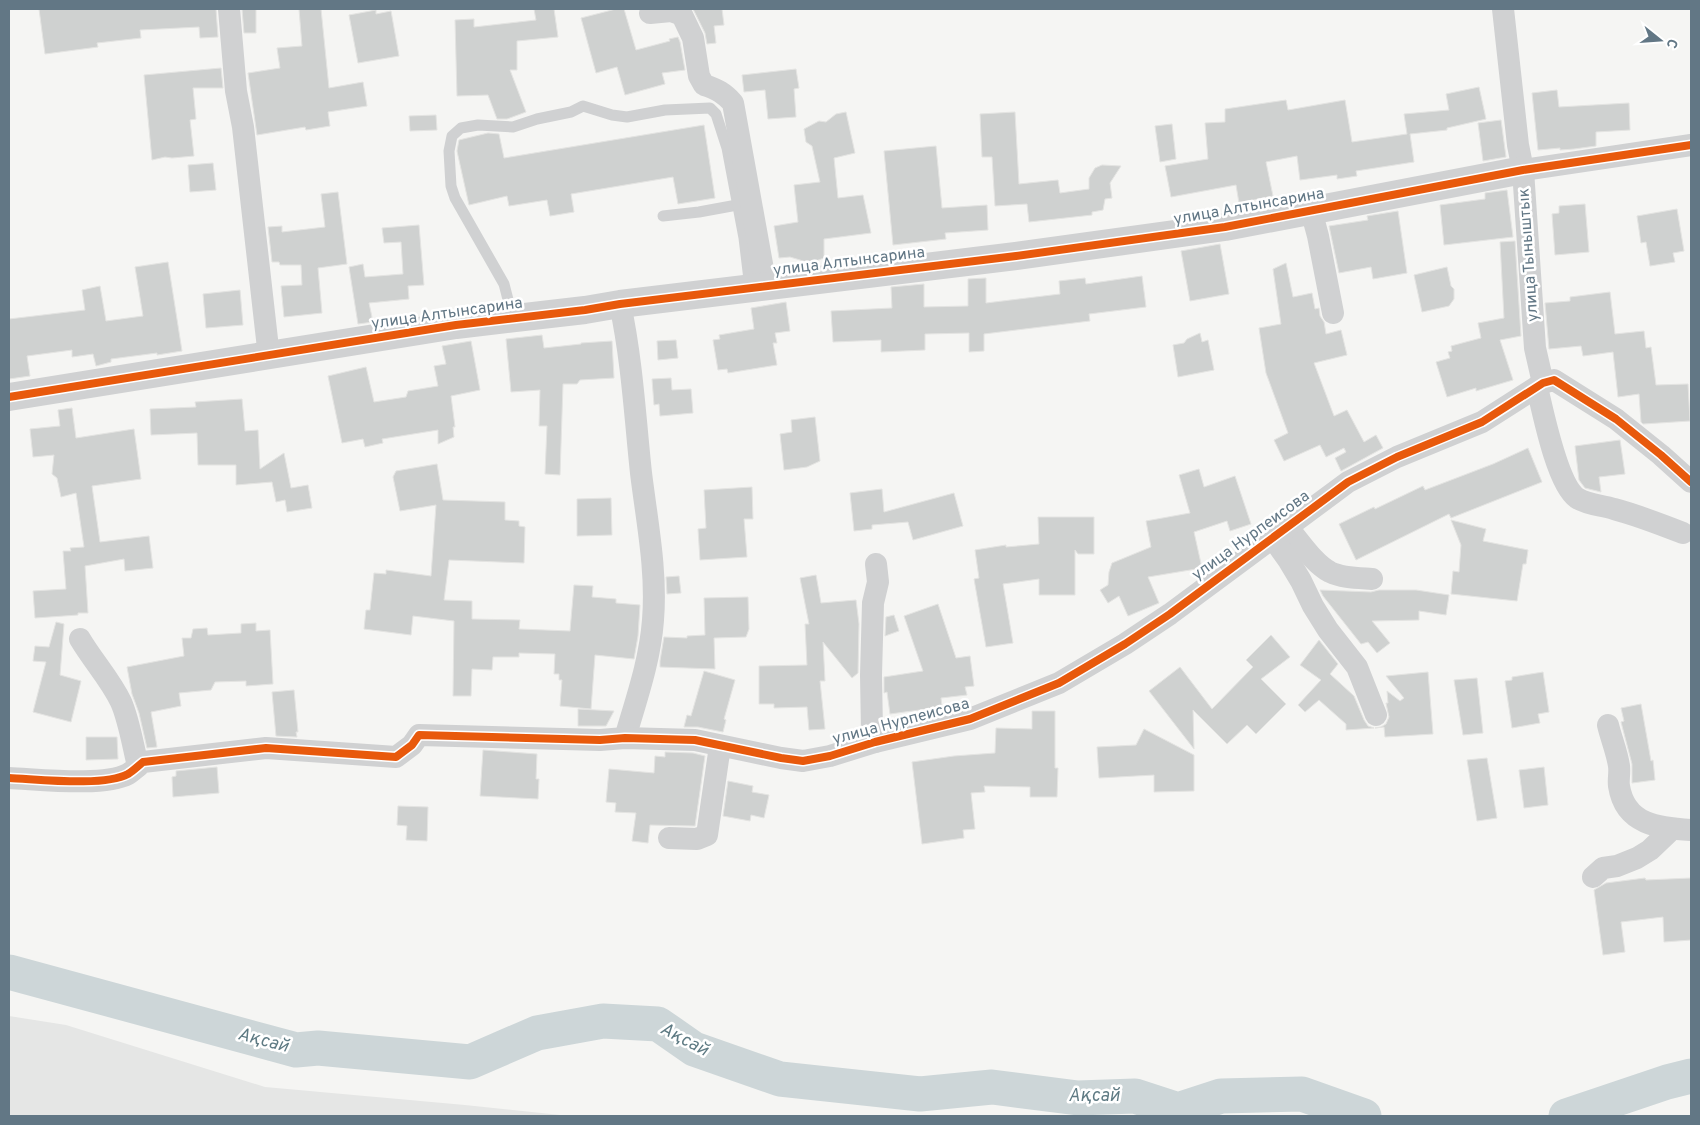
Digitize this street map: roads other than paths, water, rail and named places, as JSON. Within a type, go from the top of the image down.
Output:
[{"type":"street","points":[[229,9],[236,91],[243,127],[269,356]]},
{"type":"street","name":"улица Тыныштык","points":[[1503,9],[1518,144],[1523,170],[1540,385],[1556,459],[1567,487],[1575,497],[1586,503],[1628,513],[1683,533]]},
{"type":"street","points":[[650,13],[671,11],[682,15],[693,38],[699,76],[704,85],[716,88],[733,102],[758,287]]},
{"type":"street","name":"улица Алтынсарина","points":[[9,397],[436,328],[1016,256],[1225,227],[1523,170],[1691,145]]},
{"type":"street","points":[[1311,210],[1333,312]]},
{"type":"street","points":[[620,304],[628,340],[641,473],[652,554],[653,583],[653,620],[647,659],[625,738]]},
{"type":"street","points":[[1540,385],[1554,380],[1616,419],[1691,482]]},
{"type":"street","name":"улица Нурпеисова","points":[[9,778],[79,782],[112,779],[128,774],[143,762],[266,748],[396,757],[412,746],[419,735],[600,740],[625,738],[695,740],[803,761],[830,756],[875,742],[970,719],[1059,683],[1125,644],[1170,614],[1348,482],[1397,456],[1482,422],[1540,385]]},
{"type":"street","points":[[1279,532],[1329,571],[1344,576],[1372,579]]},
{"type":"street","points":[[1279,532],[1289,561],[1313,606],[1357,666],[1376,715]]},
{"type":"street","points":[[875,742],[872,732],[871,675],[873,603],[878,582],[876,564]]},
{"type":"street","points":[[80,639],[89,655],[102,670],[121,703],[138,766]]},
{"type":"street","points":[[1608,725],[1619,767],[1619,786],[1625,804],[1633,816],[1647,824],[1682,830]]},
{"type":"street","points":[[669,838],[698,839],[707,835],[720,746]]},
{"type":"street","points":[[1593,878],[1603,868],[1617,866],[1637,858],[1682,830]]},
{"type":"lane","points":[[513,319],[504,284],[463,214],[451,186],[448,151],[452,136],[461,128],[478,125],[512,127],[537,118],[571,112],[583,106],[612,115],[627,117],[665,110],[710,108],[716,114],[727,148],[749,268],[758,287]]},
{"type":"lane","points":[[662,216],[737,205]]},
{"type":"waterway","name":"Ақсай","points":[[9,972],[296,1050],[318,1048],[470,1062],[537,1033],[603,1021],[658,1024],[694,1049],[780,1079],[920,1094],[992,1087],[1078,1098],[1135,1096],[1178,1110],[1221,1096],[1302,1094],[1364,1116]]},
{"type":"waterway","name":"Ақсай","points":[[1566,1116],[1667,1082],[1691,1076]]}]
